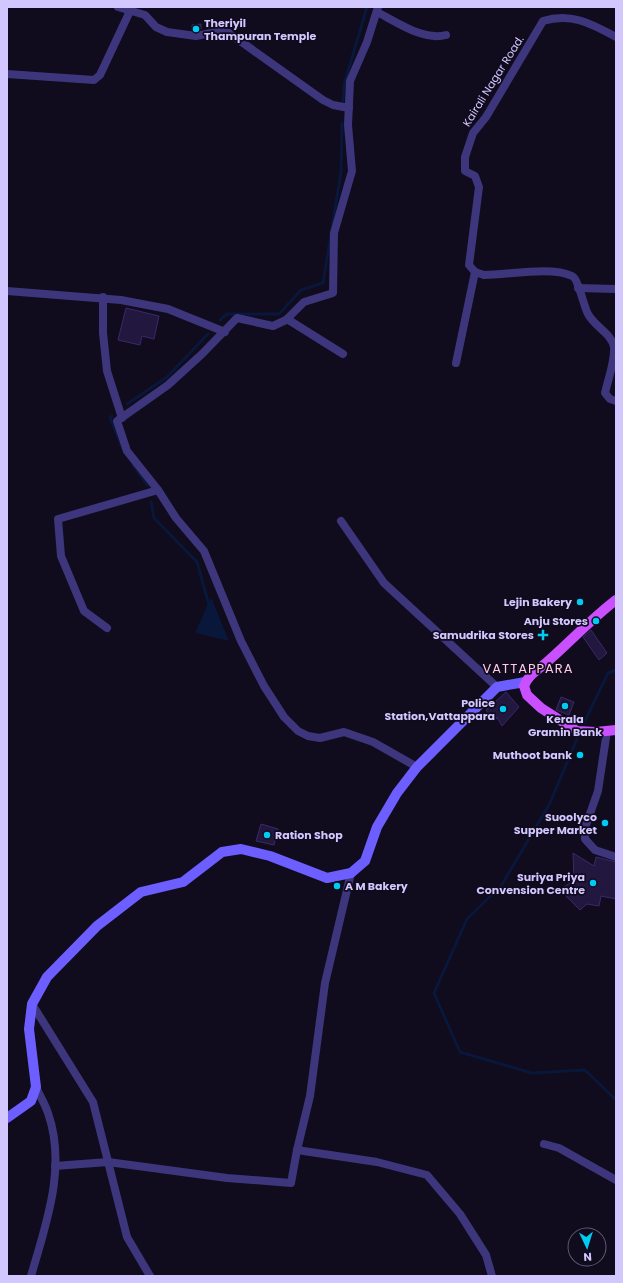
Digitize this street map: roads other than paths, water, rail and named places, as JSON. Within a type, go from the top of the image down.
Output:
[{"type":"main road","points":[[611,731],[577,731],[541,708],[527,695],[524,686],[527,678],[546,663],[597,615],[616,600]]},
{"type":"main road","points":[[7,1118],[31,1101],[36,1087],[29,1029],[32,1004],[47,977],[97,926],[141,892],[183,882],[222,852],[241,849],[270,856],[327,878],[351,873],[365,861],[377,827],[397,793],[418,767],[497,688],[525,682]]},
{"type":"street","points":[[118,7],[145,15],[156,26],[167,32],[196,36],[216,32],[229,33],[323,100],[333,105],[349,108]]},
{"type":"street","points":[[418,767],[373,742],[344,732],[320,738],[308,736],[298,731],[284,717],[264,686],[241,641],[204,551],[176,518],[158,490],[127,451],[117,422],[168,385],[239,317],[273,326],[287,319],[304,302],[333,293],[334,233],[352,171],[348,125],[350,81],[367,42],[378,9],[426,35],[440,37],[446,35]]},
{"type":"street","points":[[7,74],[94,80],[100,75],[130,10]]},
{"type":"street","name":"Kairali Nagar Road.","points":[[474,272],[470,265],[479,187],[475,176],[465,170],[465,157],[473,133],[486,117],[543,21],[556,16],[577,18],[616,37]]},
{"type":"street","points":[[456,363],[474,272],[495,275],[554,272],[573,276],[577,280],[578,288],[588,314],[597,326],[612,339],[614,349],[605,393],[610,399],[616,400]]},
{"type":"street","points":[[578,288],[616,289]]},
{"type":"street","points":[[7,291],[103,297],[168,309],[225,332]]},
{"type":"street","points":[[103,297],[103,333],[107,371],[122,418]]},
{"type":"street","points":[[287,319],[343,354]]},
{"type":"street","points":[[107,628],[84,611],[60,556],[58,519],[158,490]]},
{"type":"street","points":[[342,522],[384,583],[497,688]]},
{"type":"street","points":[[611,731],[598,791],[585,828],[585,839],[595,850],[616,857]]},
{"type":"street","points":[[55,1166],[108,1162],[228,1178],[291,1183],[310,1096],[325,983],[351,873]]},
{"type":"street","points":[[32,1004],[93,1102],[127,1238],[150,1276]]},
{"type":"street","points":[[32,1276],[49,1214],[55,1166],[53,1139],[48,1113],[36,1087]]},
{"type":"street","points":[[544,1144],[559,1148],[616,1180]]},
{"type":"street","points":[[297,1150],[377,1162],[427,1175],[460,1214],[486,1255],[492,1276]]},
{"type":"water","points":[[211,597],[229,641],[195,633]]},
{"type":"waterway","points":[[343,101],[344,85],[367,7]]},
{"type":"waterway","points":[[220,320],[227,314],[279,314],[301,290],[323,283],[341,172],[342,123]]},
{"type":"waterway","points":[[127,404],[167,377],[208,334]]},
{"type":"waterway","points":[[112,416],[110,418],[124,452]]},
{"type":"waterway","points":[[133,465],[147,485]]},
{"type":"waterway","points":[[151,502],[154,518],[197,562],[209,605]]},
{"type":"waterway","points":[[584,723],[608,673],[616,670]]},
{"type":"waterway","points":[[577,739],[549,805],[501,886],[467,919],[434,993],[460,1052],[532,1073],[585,1070],[616,1100]]},
{"type":"place","name":"Theriyil Thampuran Temple","points":[[196,29]]},
{"type":"place","name":"Lejin Bakery","points":[[580,602]]},
{"type":"place","name":"Anju Stores","points":[[596,621]]},
{"type":"place","name":"Samudrika Stores","points":[[543,635]]},
{"type":"place","name":"Kerala Gramin Bank","points":[[565,706]]},
{"type":"place","name":"Police Station,Vattappara","points":[[503,709]]},
{"type":"place","name":"Muthoot bank","points":[[580,755]]},
{"type":"place","name":"Suoolyco Supper Market","points":[[605,823]]},
{"type":"place","name":"Ration Shop","points":[[267,835]]},
{"type":"place","name":"Suriya Priya Convension Centre","points":[[593,883]]},
{"type":"place","name":"A M Bakery","points":[[337,886]]},
{"type":"district","name":"VATTAPPARA","points":[[528,668]]}]
